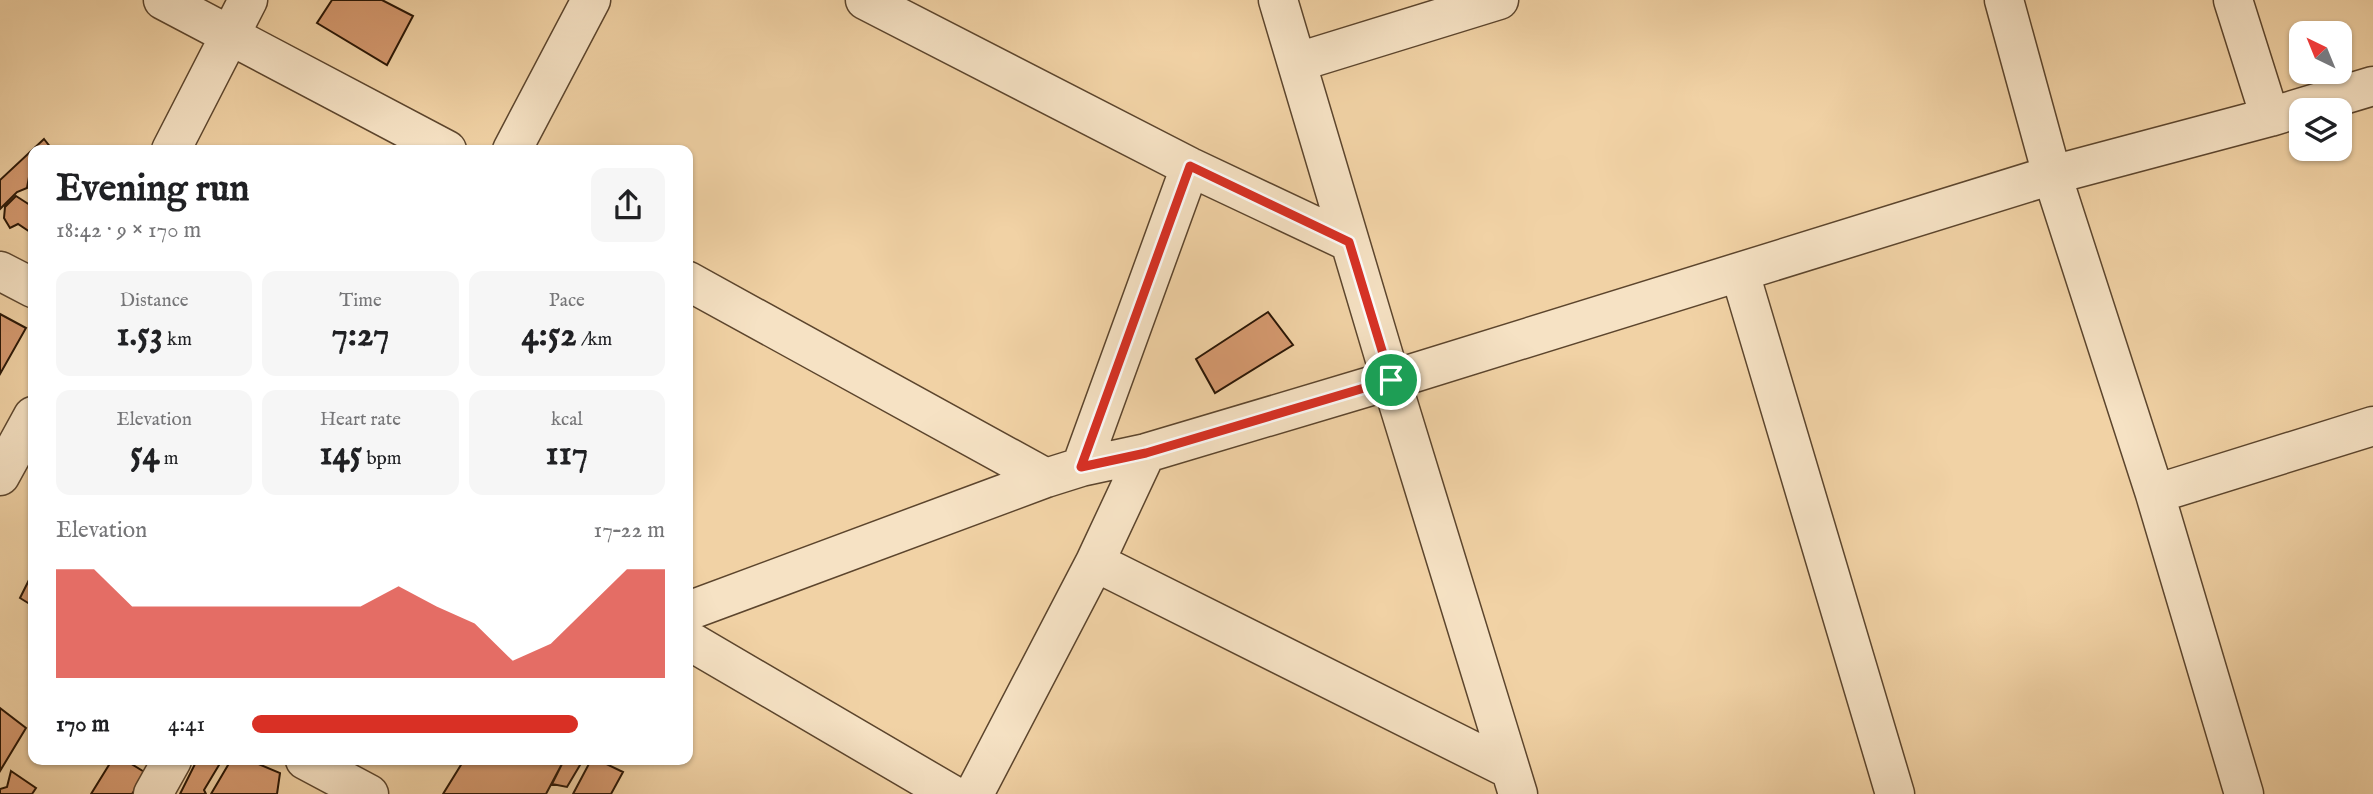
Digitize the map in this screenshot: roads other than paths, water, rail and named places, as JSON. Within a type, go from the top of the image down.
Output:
[{"type":"street","points":[[163,0],[437,145]]},
{"type":"street","points":[[174,145],[248,0]]},
{"type":"street","points":[[515,145],[591,0]]},
{"type":"street","points":[[865,0],[1190,166],[1349,242]]},
{"type":"street","points":[[1279,0],[1349,242],[1513,781]]},
{"type":"street","points":[[1298,62],[1499,0]]},
{"type":"street","points":[[2004,0],[2052,175],[2155,494],[2244,794]]},
{"type":"street","points":[[2233,0],[2270,117]]},
{"type":"street","points":[[693,609],[1064,473],[1146,453],[1391,380],[2052,175],[2372,90]]},
{"type":"street","points":[[1064,473],[1190,166]]},
{"type":"street","points":[[0,271],[28,285]]},
{"type":"street","points":[[1740,273],[1895,794]]},
{"type":"street","points":[[693,284],[1064,473]]},
{"type":"street","points":[[0,476],[28,425]]},
{"type":"street","points":[[2155,494],[2373,426]]},
{"type":"street","points":[[974,794],[1096,562],[1146,453]]},
{"type":"street","points":[[1096,562],[1513,781]]},
{"type":"street","points":[[693,643],[951,794]]},
{"type":"street","points":[[153,794],[169,765]]},
{"type":"street","points":[[314,765],[369,794]]}]
